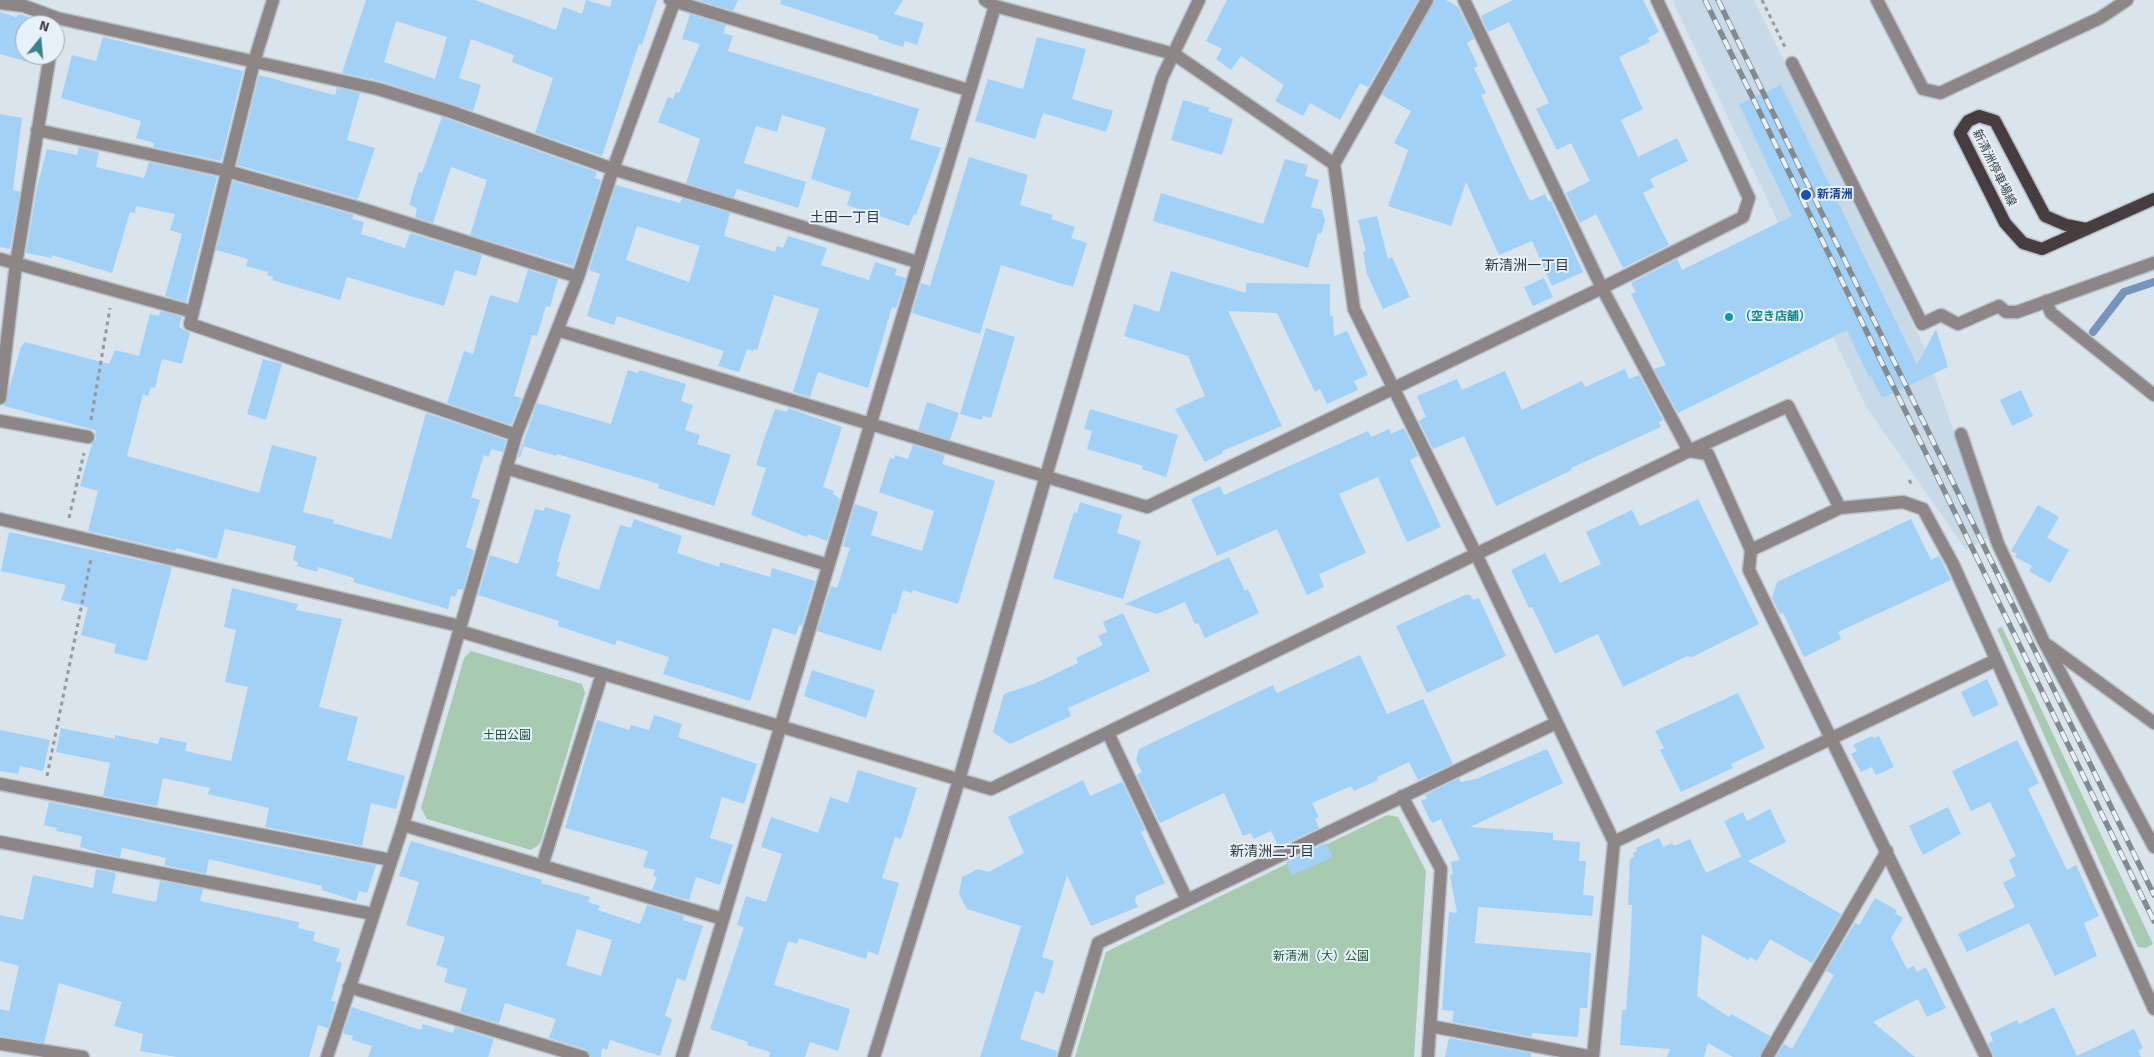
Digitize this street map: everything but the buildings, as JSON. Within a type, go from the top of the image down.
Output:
[{"type":"main road","name":"新清洲停車場線","points":[[2086,229],[2066,225],[2045,216],[1995,121],[1979,116],[1968,121],[1960,133],[2005,223],[2023,243],[2042,249],[2154,199]]},
{"type":"street","points":[[273,0],[254,62],[190,324],[516,435]]},
{"type":"street","points":[[327,1057],[372,914],[403,825],[516,435],[578,277],[613,169],[673,0],[968,90]]},
{"type":"street","points":[[874,1057],[960,780],[1162,78],[1199,0]]},
{"type":"street","points":[[1427,0],[1334,164],[1354,309],[1476,554],[1614,842],[1593,1057],[1430,1026]]},
{"type":"street","points":[[1464,0],[1602,288],[1689,452]]},
{"type":"street","points":[[557,330],[869,425],[1046,476],[1146,508],[1393,387],[1602,288],[1743,217],[1749,198],[1656,0]]},
{"type":"street","points":[[1877,0],[1923,89],[1940,93],[2100,18],[2126,0]]},
{"type":"street","points":[[0,3],[24,3],[43,15]]},
{"type":"street","points":[[682,1057],[968,90],[990,3],[1174,54],[1334,164]]},
{"type":"street","points":[[65,25],[254,62],[378,89],[448,111],[613,169],[917,262]]},
{"type":"street","points":[[1792,63],[1922,324],[1941,315],[1958,324],[1999,306],[2006,312],[2017,312],[2154,263]]},
{"type":"street","points":[[0,398],[16,264],[48,65]]},
{"type":"street","points":[[37,130],[227,171],[359,208],[578,277]]},
{"type":"street","points":[[0,259],[193,312]]},
{"type":"street","points":[[2046,301],[2051,313],[2154,394]]},
{"type":"street","points":[[0,519],[459,629],[780,728],[991,790],[1476,554],[1788,406],[1840,508]]},
{"type":"street","points":[[0,420],[88,437]]},
{"type":"street","points":[[1961,434],[1998,544],[2046,643],[2154,847]]},
{"type":"street","points":[[1689,452],[1708,454],[1751,550],[1749,570],[1830,740],[1887,851],[1986,1057]]},
{"type":"street","points":[[506,468],[828,565]]},
{"type":"street","points":[[1751,550],[1840,508],[1903,502],[1923,509],[1953,564],[2154,1009]]},
{"type":"street","points":[[2046,643],[2154,723]]},
{"type":"street","points":[[1614,842],[1996,660]]},
{"type":"street","points":[[542,866],[602,674]]},
{"type":"street","points":[[1064,1057],[1098,943],[1556,723]]},
{"type":"street","points":[[1108,733],[1187,900]]},
{"type":"street","points":[[0,784],[391,860]]},
{"type":"street","points":[[1402,796],[1441,869],[1428,1057]]},
{"type":"street","points":[[403,825],[723,918]]},
{"type":"street","points":[[0,842],[372,914]]},
{"type":"street","points":[[1768,1057],[1887,851]]},
{"type":"street","points":[[349,987],[583,1057]]},
{"type":"street","points":[[0,1044],[83,1057]]},
{"type":"path","points":[[1762,0],[1792,63]]},
{"type":"path","points":[[65,534],[88,437],[113,290]]},
{"type":"path","points":[[44,792],[95,541]]},
{"type":"shaded area","points":[[1672,0],[1754,0],[1926,351],[1990,536],[1966,550],[1867,408]]},
{"type":"green space","points":[[2002,627],[2153,944],[2146,948],[2138,947],[1997,629]]},
{"type":"green space","name":"土田公園","points":[[471,651],[582,684],[585,693],[540,844],[531,850],[427,819],[421,808],[464,658]]},
{"type":"green space","name":"新清洲（大）公園","points":[[1387,815],[1398,817],[1426,871],[1414,1057],[1075,1057],[1106,952]]},
{"type":"waterway","points":[[2093,332],[2124,292],[2154,282]]},
{"type":"railway","points":[[1705,0],[2154,921]]},
{"type":"railway","points":[[1718,0],[2154,895]]},
{"type":"place","name":"新清洲","points":[[1806,195]]},
{"type":"place","name":"（空き店舗）","points":[[1729,317]]},
{"type":"district","name":"土田一丁目","points":[[845,218]]},
{"type":"district","name":"新清洲一丁目","points":[[1527,266]]},
{"type":"district","name":"新清洲二丁目","points":[[1272,852]]}]
